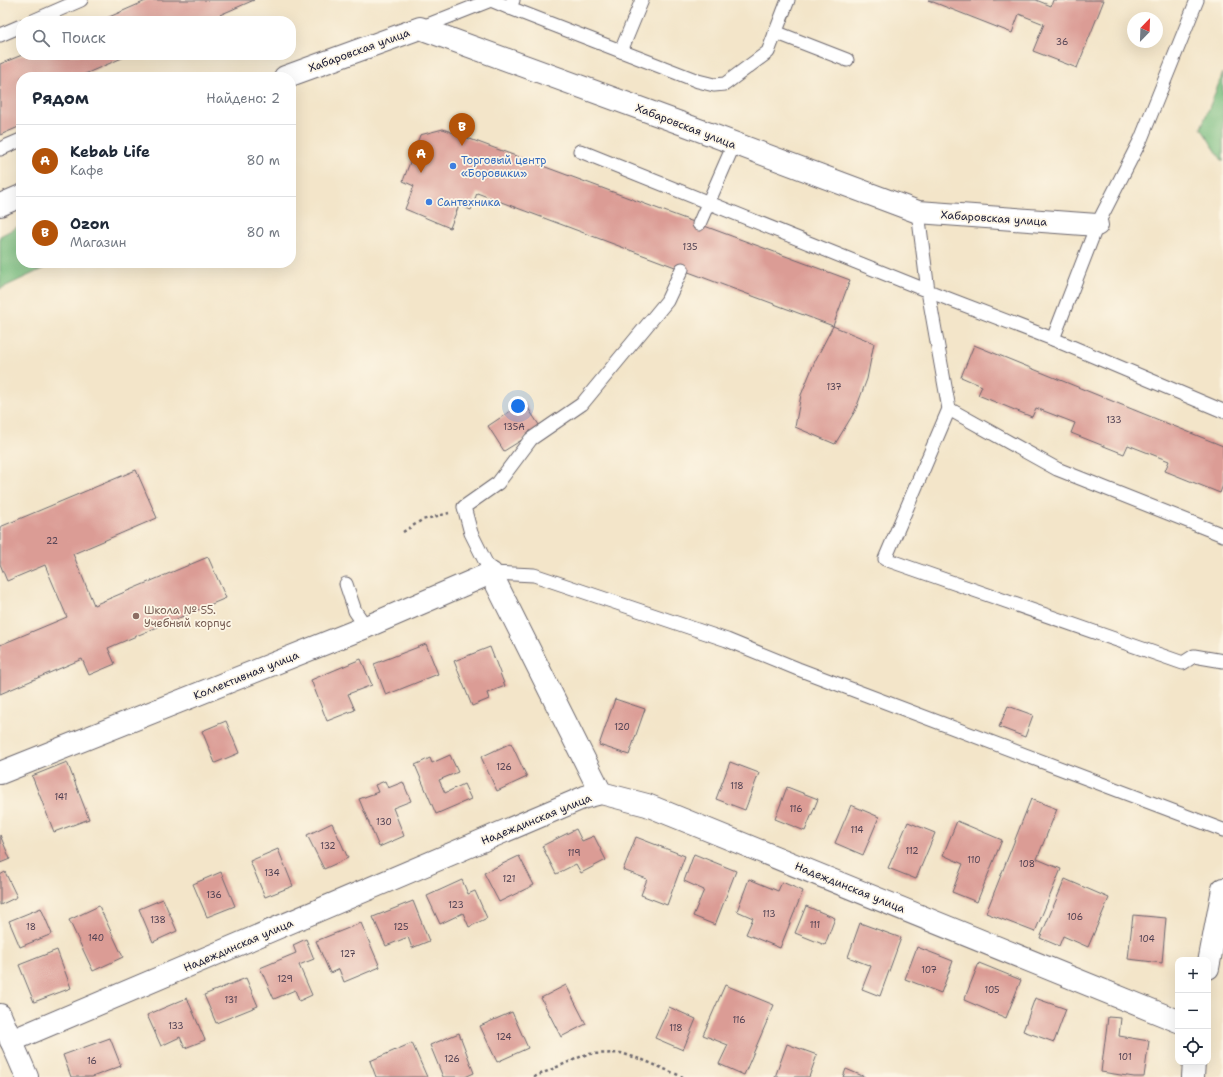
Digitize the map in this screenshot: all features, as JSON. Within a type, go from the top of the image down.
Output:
[{"type":"street","name":"Хабаровская улица","points":[[296,73],[420,28],[918,212],[1097,225]]},
{"type":"street","points":[[0,205],[16,198]]},
{"type":"street","points":[[491,573],[601,793]]},
{"type":"street","name":"Коллективная улица","points":[[0,773],[366,627],[491,573]]},
{"type":"street","name":"Надеждинская улица","points":[[11,1041],[586,797],[601,793],[647,805],[1175,1020]]},
{"type":"street","points":[[1210,957],[1223,889]]},
{"type":"street","points":[[0,1015],[27,1077]]},
{"type":"street","points":[[1193,1077],[1194,1065]]},
{"type":"lane","points":[[44,16],[81,0]]},
{"type":"lane","points":[[420,28],[491,0],[512,4],[621,51],[698,81],[714,85],[725,84],[732,80],[768,52],[788,0]]},
{"type":"lane","points":[[621,51],[642,0]]},
{"type":"lane","points":[[1053,339],[1097,225],[1141,139],[1197,0]]},
{"type":"lane","points":[[0,35],[16,28]]},
{"type":"lane","points":[[775,32],[847,60]]},
{"type":"lane","points":[[0,149],[16,142]]},
{"type":"lane","points":[[699,224],[734,144]]},
{"type":"lane","points":[[580,151],[928,291],[1053,339],[1223,411]]},
{"type":"lane","points":[[918,212],[928,291],[949,409],[885,559],[1183,663],[1194,656],[1223,661]]},
{"type":"lane","points":[[682,269],[667,301],[582,404],[531,439],[498,483],[464,507],[471,533],[491,573],[534,576],[727,640],[798,669],[1223,830]]},
{"type":"lane","points":[[949,409],[1057,469],[1223,535]]},
{"type":"lane","points":[[346,584],[355,611],[366,627]]},
{"type":"path","points":[[403,532],[422,520],[464,507]]},
{"type":"path","points":[[534,1077],[587,1054],[622,1053],[683,1077]]},
{"type":"green space","points":[[1223,73],[1223,162],[1201,128]]},
{"type":"green space","points":[[16,228],[16,268],[44,268],[0,289],[0,236]]},
{"type":"building","points":[[148,0],[254,0],[217,16],[111,16]]},
{"type":"building","points":[[928,0],[1036,0],[1051,6],[1053,0],[1104,0],[1077,68],[1033,51],[1044,24],[1019,14],[1012,33]]},
{"type":"building","points":[[16,57],[16,60],[117,60],[90,72],[16,72],[16,128],[0,135],[0,64]]},
{"type":"building","points":[[443,129],[850,280],[833,326],[477,193],[471,210],[459,205],[450,228],[405,209],[414,186],[403,181],[420,135]]},
{"type":"building","points":[[833,326],[874,343],[867,379],[855,411],[835,444],[795,427],[801,395],[815,361]]},
{"type":"building","points":[[974,345],[1223,446],[1223,485],[1220,493],[1165,471],[1169,461],[1128,445],[1124,454],[1071,433],[1075,423],[1036,408],[1032,417],[978,395],[982,386],[961,377]]},
{"type":"building","points":[[524,402],[541,428],[504,451],[488,426]]},
{"type":"building","points":[[136,470],[157,518],[73,554],[94,605],[208,557],[226,598],[108,648],[115,664],[89,675],[82,659],[0,694],[0,645],[67,617],[45,565],[7,581],[0,564],[0,527]]},
{"type":"building","points":[[426,644],[438,674],[386,695],[374,664]]},
{"type":"building","points":[[490,647],[505,686],[487,693],[489,699],[472,706],[454,661]]},
{"type":"building","points":[[361,659],[372,685],[348,694],[355,710],[327,721],[311,680]]},
{"type":"building","points":[[615,699],[645,709],[629,755],[599,745]]},
{"type":"building","points":[[1008,706],[1033,715],[1025,737],[999,727]]},
{"type":"building","points":[[226,721],[239,753],[215,763],[202,731]]},
{"type":"building","points":[[511,743],[527,777],[497,791],[481,757]]},
{"type":"building","points":[[450,755],[458,772],[439,780],[445,793],[464,784],[471,799],[436,814],[415,765],[430,758],[432,763]]},
{"type":"building","points":[[67,762],[89,819],[54,832],[32,776]]},
{"type":"building","points":[[730,762],[759,773],[745,810],[716,799]]},
{"type":"building","points":[[385,781],[388,788],[403,782],[411,801],[393,808],[404,836],[379,847],[359,799],[378,792],[375,785]]},
{"type":"building","points":[[787,787],[818,799],[805,831],[775,819]]},
{"type":"building","points":[[1031,799],[1057,809],[1037,859],[1061,869],[1035,932],[986,913]]},
{"type":"building","points":[[851,805],[879,817],[863,855],[835,843]]},
{"type":"building","points":[[957,821],[1002,840],[977,902],[952,892],[963,864],[943,855]]},
{"type":"building","points":[[908,822],[935,833],[916,879],[888,868]]},
{"type":"building","points":[[332,823],[348,858],[324,869],[307,835]]},
{"type":"building","points":[[576,829],[582,841],[594,836],[606,860],[581,873],[576,864],[556,874],[542,846]]},
{"type":"building","points":[[0,835],[10,859],[0,863]]},
{"type":"building","points":[[636,837],[685,856],[667,905],[641,895],[647,879],[623,870]]},
{"type":"building","points":[[278,849],[293,886],[265,897],[250,861]]},
{"type":"building","points":[[694,854],[736,871],[715,925],[693,916],[704,890],[684,881]]},
{"type":"building","points":[[519,856],[534,885],[499,902],[484,873]]},
{"type":"building","points":[[5,872],[17,897],[0,905],[0,875]]},
{"type":"building","points":[[221,872],[235,906],[207,917],[193,884]]},
{"type":"building","points":[[749,879],[778,891],[782,882],[803,891],[780,948],[746,934],[753,918],[737,911]]},
{"type":"building","points":[[1065,879],[1109,898],[1088,947],[1063,936],[1059,946],[1040,938]]},
{"type":"building","points":[[462,880],[468,894],[475,891],[487,918],[469,927],[463,913],[440,924],[427,896]]},
{"type":"building","points":[[163,899],[177,931],[153,942],[139,909]]},
{"type":"building","points":[[413,901],[429,941],[412,948],[408,937],[386,946],[373,917]]},
{"type":"building","points":[[99,906],[123,957],[93,971],[69,920]]},
{"type":"building","points":[[806,906],[835,918],[825,945],[795,933]]},
{"type":"building","points":[[41,908],[52,934],[20,947],[9,921]]},
{"type":"building","points":[[1133,915],[1166,918],[1162,963],[1128,959]]},
{"type":"building","points":[[361,923],[380,967],[344,982],[339,969],[330,973],[316,941]]},
{"type":"building","points":[[860,923],[901,938],[880,996],[862,989],[871,966],[848,957]]},
{"type":"building","points":[[306,939],[314,959],[299,965],[312,995],[299,1001],[295,990],[274,999],[260,968],[296,953],[293,945]]},
{"type":"building","points":[[917,947],[953,961],[941,993],[905,979]]},
{"type":"building","points":[[57,950],[71,988],[34,1002],[19,965]]},
{"type":"building","points":[[979,963],[1021,980],[1006,1018],[964,1000]]},
{"type":"building","points":[[246,978],[258,1006],[216,1023],[204,995]]},
{"type":"building","points":[[566,985],[586,1024],[561,1037],[541,998]]},
{"type":"building","points":[[725,985],[774,1005],[744,1075],[719,1064],[728,1045],[703,1035]]},
{"type":"building","points":[[187,998],[205,1040],[185,1048],[180,1037],[161,1046],[147,1015]]},
{"type":"building","points":[[1035,998],[1066,1009],[1054,1042],[1023,1031]]},
{"type":"building","points":[[669,1007],[696,1019],[683,1050],[655,1038]]},
{"type":"building","points":[[512,1012],[528,1048],[497,1062],[480,1026]]},
{"type":"building","points":[[1108,1017],[1121,1018],[1119,1036],[1149,1041],[1144,1077],[1101,1072]]},
{"type":"building","points":[[459,1033],[474,1073],[465,1077],[443,1077],[430,1045]]},
{"type":"building","points":[[110,1038],[121,1066],[92,1077],[71,1077],[63,1055]]},
{"type":"building","points":[[412,1043],[427,1077],[376,1077],[370,1061]]},
{"type":"building","points":[[787,1044],[817,1055],[809,1077],[775,1077]]},
{"type":"building","points":[[846,1069],[865,1077],[843,1077]]},
{"type":"place","name":"Ozon","points":[[462,146]]},
{"type":"place","name":"Торговый центр «Боровики»","points":[[453,166]]},
{"type":"place","name":"Kebab Life","points":[[421,173]]},
{"type":"place","name":"Сантехника","points":[[429,202]]},
{"type":"place","name":"Школа № 55. Учебный корпус","points":[[136,616]]}]
